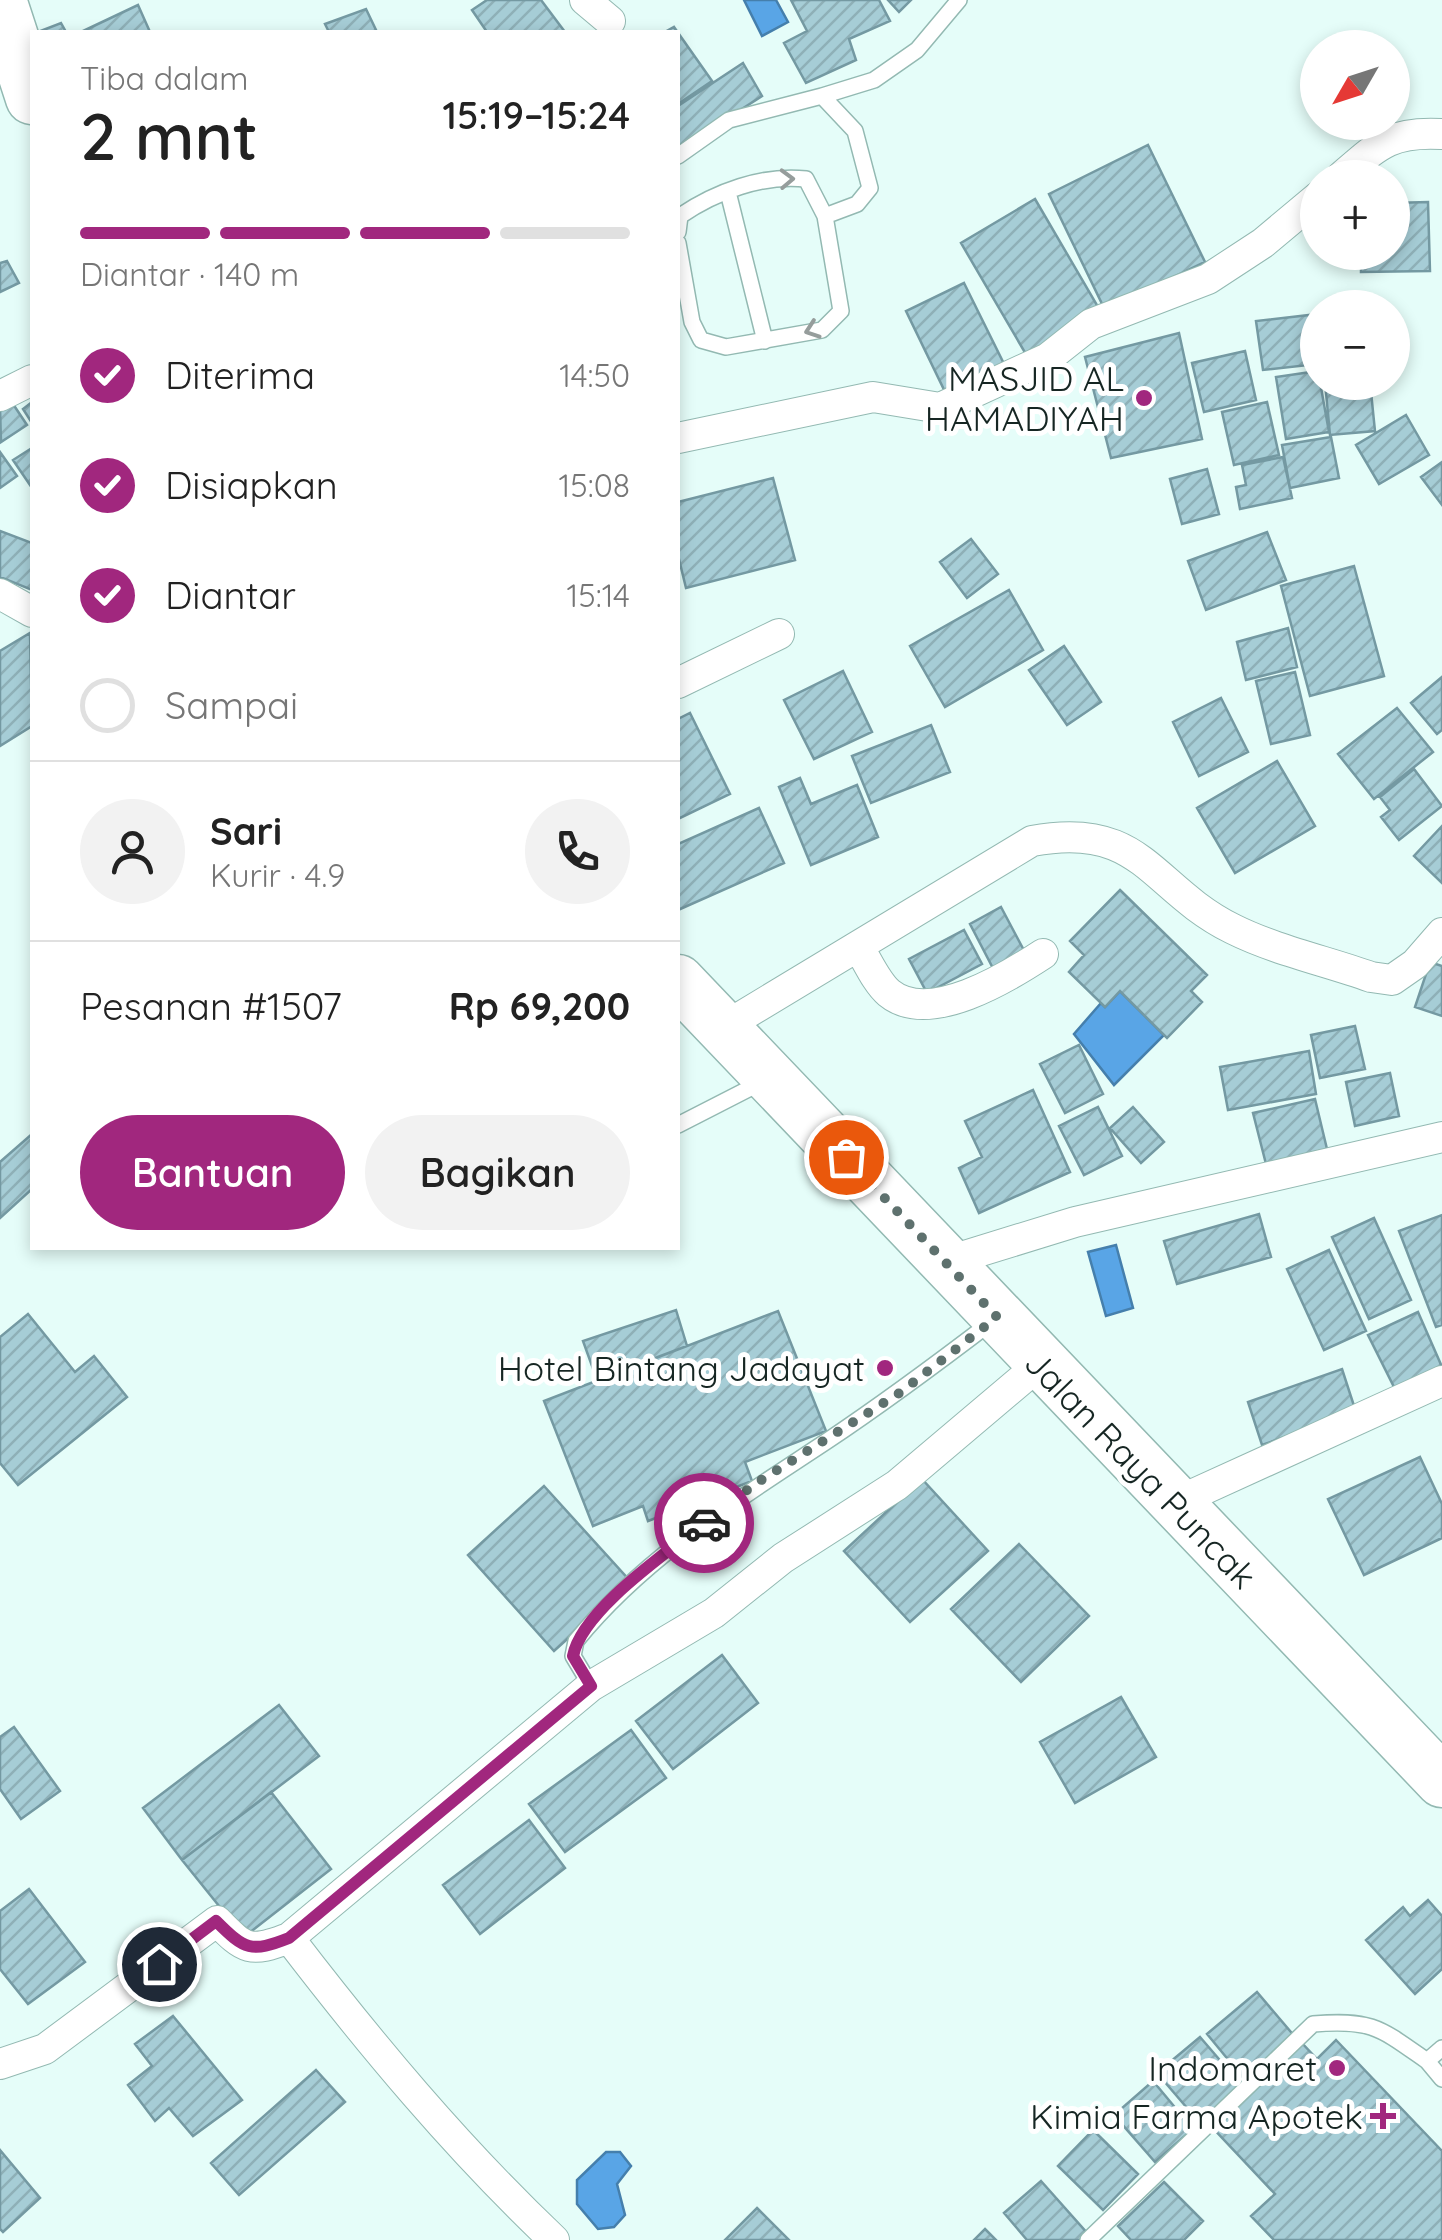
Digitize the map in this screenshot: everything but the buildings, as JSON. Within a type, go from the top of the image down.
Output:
[{"type":"highway","points":[[0,0],[30,92]]},
{"type":"highway","name":"Jalan Raya Puncak","points":[[680,983],[1442,1781]]},
{"type":"street","points":[[585,0],[610,21]]},
{"type":"street","points":[[1360,160],[1382,141],[1407,132],[1442,134]]},
{"type":"street","points":[[680,438],[873,397],[940,408],[1048,358],[1091,324],[1208,279],[1263,243],[1300,212]]},
{"type":"street","points":[[0,396],[30,381]]},
{"type":"street","points":[[0,594],[30,611]]},
{"type":"street","points":[[680,681],[780,634]]},
{"type":"street","points":[[724,1027],[1032,841],[1070,834],[1114,842],[1232,929],[1371,977],[1392,980],[1416,964],[1442,933]]},
{"type":"street","points":[[858,946],[890,994],[930,1006],[968,994],[1043,954]]},
{"type":"street","points":[[946,1262],[1075,1222],[1442,1137]]},
{"type":"street","points":[[0,2064],[45,2050],[216,1921],[240,1944],[250,1947],[260,1949],[289,1938],[591,1686],[714,1613],[782,1558],[897,1485],[1040,1364]]},
{"type":"street","points":[[1174,1504],[1442,1380]]},
{"type":"street","points":[[289,1938],[378,2055],[496,2185],[554,2240]]},
{"type":"lane","points":[[680,155],[729,120],[874,80],[917,50],[960,0]]},
{"type":"lane","points":[[822,96],[855,131],[870,188],[857,204],[825,216]]},
{"type":"lane","points":[[680,216],[728,192],[782,176],[806,179],[825,216],[841,311],[822,330],[726,346],[701,340],[692,322],[680,254]]},
{"type":"lane","points":[[728,192],[765,341]]},
{"type":"lane","points":[[680,1124],[772,1078]]},
{"type":"lane","points":[[591,1686],[573,1656],[576,1640],[644,1572],[723,1507],[901,1392],[997,1317]]},
{"type":"lane","points":[[1088,2240],[1313,2024],[1356,2020],[1384,2031],[1427,2062],[1442,2079]]},
{"type":"lane","points":[[1427,2062],[1442,2048]]},
{"type":"water","points":[[744,0],[776,0],[788,22],[762,36]]},
{"type":"water","points":[[1120,991],[1164,1035],[1114,1085],[1074,1034],[1101,1003],[1105,1007]]},
{"type":"water","points":[[1116,1245],[1133,1308],[1106,1316],[1088,1252]]},
{"type":"water","points":[[606,2152],[620,2152],[631,2166],[617,2184],[625,2215],[614,2227],[598,2229],[577,2204],[577,2180]]},
{"type":"way so far","points":[[704,1523],[755,1484],[901,1392],[997,1317],[846,1157]]},
{"type":"place","name":"MASJID AL HAMADIYAH","points":[[1144,398]]},
{"type":"place","name":"Hotel Bintang Jadayat","points":[[885,1368]]},
{"type":"place","name":"Indomaret","points":[[1337,2068]]},
{"type":"place","name":"Kimia Farma Apotek","points":[[1383,2116]]},
{"type":"route","points":[[159,1964],[216,1921],[240,1944],[260,1949],[289,1938],[591,1686],[573,1656],[576,1640],[644,1572],[704,1523]]}]
